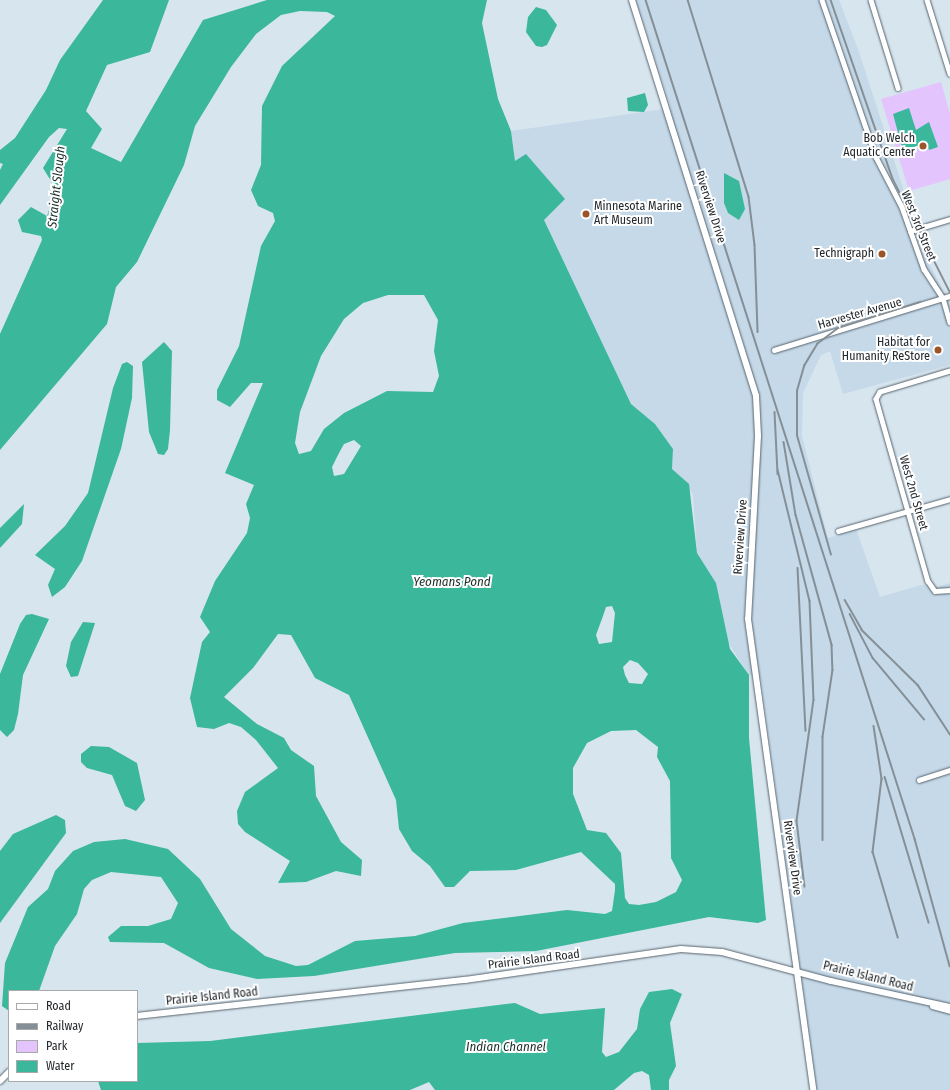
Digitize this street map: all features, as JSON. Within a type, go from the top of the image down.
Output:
[{"type":"street","name":"Riverview Drive","points":[[632,0],[756,396],[758,443],[748,619],[813,1090]]},
{"type":"street","name":"West 3rd Street","points":[[822,0],[876,157],[910,230],[924,269],[942,298],[950,322]]},
{"type":"street","points":[[871,0],[898,88]]},
{"type":"street","points":[[927,0],[950,74]]},
{"type":"street","points":[[944,54],[950,52]]},
{"type":"street","points":[[910,230],[950,219]]},
{"type":"street","name":"Harvester Avenue","points":[[774,350],[950,296]]},
{"type":"street","name":"West 2nd Street","points":[[950,371],[880,392],[876,399],[931,587],[942,593],[950,590]]},
{"type":"street","points":[[838,531],[950,500]]},
{"type":"street","points":[[920,780],[950,770]]},
{"type":"street","name":"Prairie Island Road","points":[[138,1016],[465,980],[682,950],[722,952],[928,1003],[950,1011]]},
{"type":"street","name":"Prairie Island Road","points":[[928,1003],[950,1006]]},
{"type":"street","points":[[0,1081],[8,1073]]},
{"type":"shaded area","points":[[636,0],[839,0],[859,52],[924,253],[950,305],[950,365],[843,394],[830,351],[821,355],[803,393],[802,436],[828,538],[856,529],[880,597],[921,585],[938,587],[950,583],[950,1090],[817,1090],[761,679],[748,674],[726,639],[716,584],[697,553],[693,494],[672,469],[673,449],[655,424],[631,404],[515,161],[511,131],[671,108]]},
{"type":"green space","name":"Bob Welch Aquatic Center","points":[[941,82],[950,114],[950,179],[909,191],[881,99]]},
{"type":"water","name":"Yeomans Pond","points":[[103,0],[169,0],[150,52],[107,65],[86,111],[102,129],[91,148],[121,162],[203,20],[267,0],[487,0],[482,23],[498,99],[511,131],[515,161],[526,154],[565,199],[544,220],[631,404],[655,424],[673,449],[672,469],[689,484],[697,553],[716,583],[730,649],[749,675],[749,738],[766,920],[758,923],[709,917],[536,951],[455,953],[314,976],[257,979],[209,968],[164,943],[110,942],[108,937],[121,926],[148,926],[171,919],[178,903],[161,877],[111,872],[92,880],[84,889],[77,914],[55,946],[39,990],[8,990],[8,1010],[2,1006],[5,963],[28,907],[48,889],[55,871],[73,851],[94,842],[125,839],[168,849],[200,879],[231,929],[265,956],[296,966],[308,965],[355,941],[415,936],[463,923],[567,910],[605,914],[612,911],[615,890],[615,884],[581,852],[516,870],[470,871],[454,887],[445,887],[430,866],[412,851],[399,829],[396,800],[349,695],[315,678],[291,635],[278,634],[253,668],[224,697],[257,724],[284,738],[291,750],[314,766],[316,796],[341,842],[362,860],[361,876],[336,871],[306,882],[278,883],[290,861],[245,832],[238,824],[237,811],[245,792],[278,768],[256,740],[241,727],[229,723],[214,729],[197,727],[190,698],[202,642],[210,632],[200,617],[215,581],[247,533],[250,518],[246,504],[254,485],[225,473],[263,383],[251,383],[230,407],[217,400],[217,390],[239,346],[261,246],[275,221],[273,213],[258,206],[251,190],[261,165],[262,106],[282,66],[335,16],[327,12],[300,11],[281,15],[256,34],[231,67],[195,126],[184,165],[137,262],[116,287],[107,324],[0,450],[0,334],[42,240],[41,236],[22,232],[18,220],[31,207],[47,216],[56,189],[43,168],[67,129],[59,128],[49,137],[0,205],[0,170],[3,164],[0,163],[0,150],[15,138],[46,90],[60,60]],"holes":[[[388,295],[424,295],[438,320],[434,351],[439,376],[433,392],[387,391],[344,413],[324,429],[311,451],[299,454],[295,443],[300,412],[321,356],[344,319],[363,303]],[[354,440],[361,446],[344,474],[334,476],[332,467],[344,444]],[[612,606],[615,613],[612,642],[599,644],[596,635],[606,607]],[[630,660],[638,663],[648,674],[642,684],[629,683],[623,667]],[[636,730],[658,747],[657,757],[670,781],[671,858],[682,880],[676,892],[656,902],[639,905],[629,904],[625,898],[621,853],[606,833],[587,830],[573,794],[573,768],[587,743],[611,731]]]},
{"type":"water","points":[[536,7],[546,10],[557,25],[547,45],[542,47],[536,46],[526,32],[528,17]]},
{"type":"water","points":[[645,93],[648,105],[644,112],[628,111],[627,98]]},
{"type":"water","points":[[909,108],[916,130],[929,122],[938,147],[929,150],[927,143],[903,151],[893,114]]},
{"type":"water","points":[[724,173],[739,181],[745,209],[739,220],[728,213],[724,203]]},
{"type":"water","points":[[164,342],[172,351],[170,430],[168,449],[164,455],[158,454],[149,432],[142,362]]},
{"type":"water","points":[[127,362],[133,366],[132,398],[121,449],[82,561],[65,587],[52,597],[48,585],[55,569],[35,555],[65,526],[88,493],[113,388],[122,364]]},
{"type":"water","points":[[24,504],[22,524],[0,548],[0,528]]},
{"type":"water","points":[[32,614],[49,619],[23,675],[18,714],[14,730],[7,737],[0,730],[0,674],[20,624],[26,615]]},
{"type":"water","points":[[83,622],[95,623],[78,676],[71,677],[66,666],[71,642]]},
{"type":"water","points":[[91,746],[109,747],[137,763],[145,800],[136,811],[125,806],[112,775],[87,768],[81,762],[81,754]]},
{"type":"water","points":[[56,815],[65,820],[66,833],[0,923],[0,851],[13,834]]},
{"type":"water","name":"Indian Channel","points":[[672,989],[682,994],[670,1023],[676,1066],[669,1080],[669,1090],[651,1090],[649,1075],[642,1071],[634,1073],[614,1090],[435,1090],[429,1082],[410,1090],[101,1090],[98,1082],[138,1082],[138,1043],[210,1041],[515,1003],[540,1014],[605,1008],[602,1052],[606,1057],[619,1052],[637,1029],[640,1009],[649,992]]},
{"type":"railway","points":[[646,0],[915,839],[950,966]]},
{"type":"railway","points":[[688,0],[749,197],[755,245],[758,332]]},
{"type":"railway","points":[[831,0],[893,179],[950,292]]},
{"type":"railway","points":[[831,555],[797,436],[797,391],[804,366],[817,344],[838,328],[920,302]]},
{"type":"railway","points":[[775,412],[778,474]]},
{"type":"railway","points":[[784,442],[796,515],[832,645],[833,670],[823,737],[823,840]]},
{"type":"railway","points":[[778,470],[810,601],[814,700],[797,821],[805,887]]},
{"type":"railway","points":[[798,568],[806,731]]},
{"type":"railway","points":[[845,600],[862,630],[918,685],[950,734]]},
{"type":"railway","points":[[850,614],[873,658],[924,719]]},
{"type":"railway","points":[[874,726],[882,779],[873,852],[898,937]]},
{"type":"railway","points":[[885,777],[929,923]]},
{"type":"place","name":"Bob Welch Aquatic Center","points":[[923,146]]},
{"type":"place","name":"Minnesota Marine Art Museum","points":[[586,214]]},
{"type":"place","name":"Technigraph","points":[[882,254]]},
{"type":"place","name":"Habitat for Humanity ReStore","points":[[938,350]]},
{"type":"water label","name":"Straight Slough","points":[[57,187]]}]
